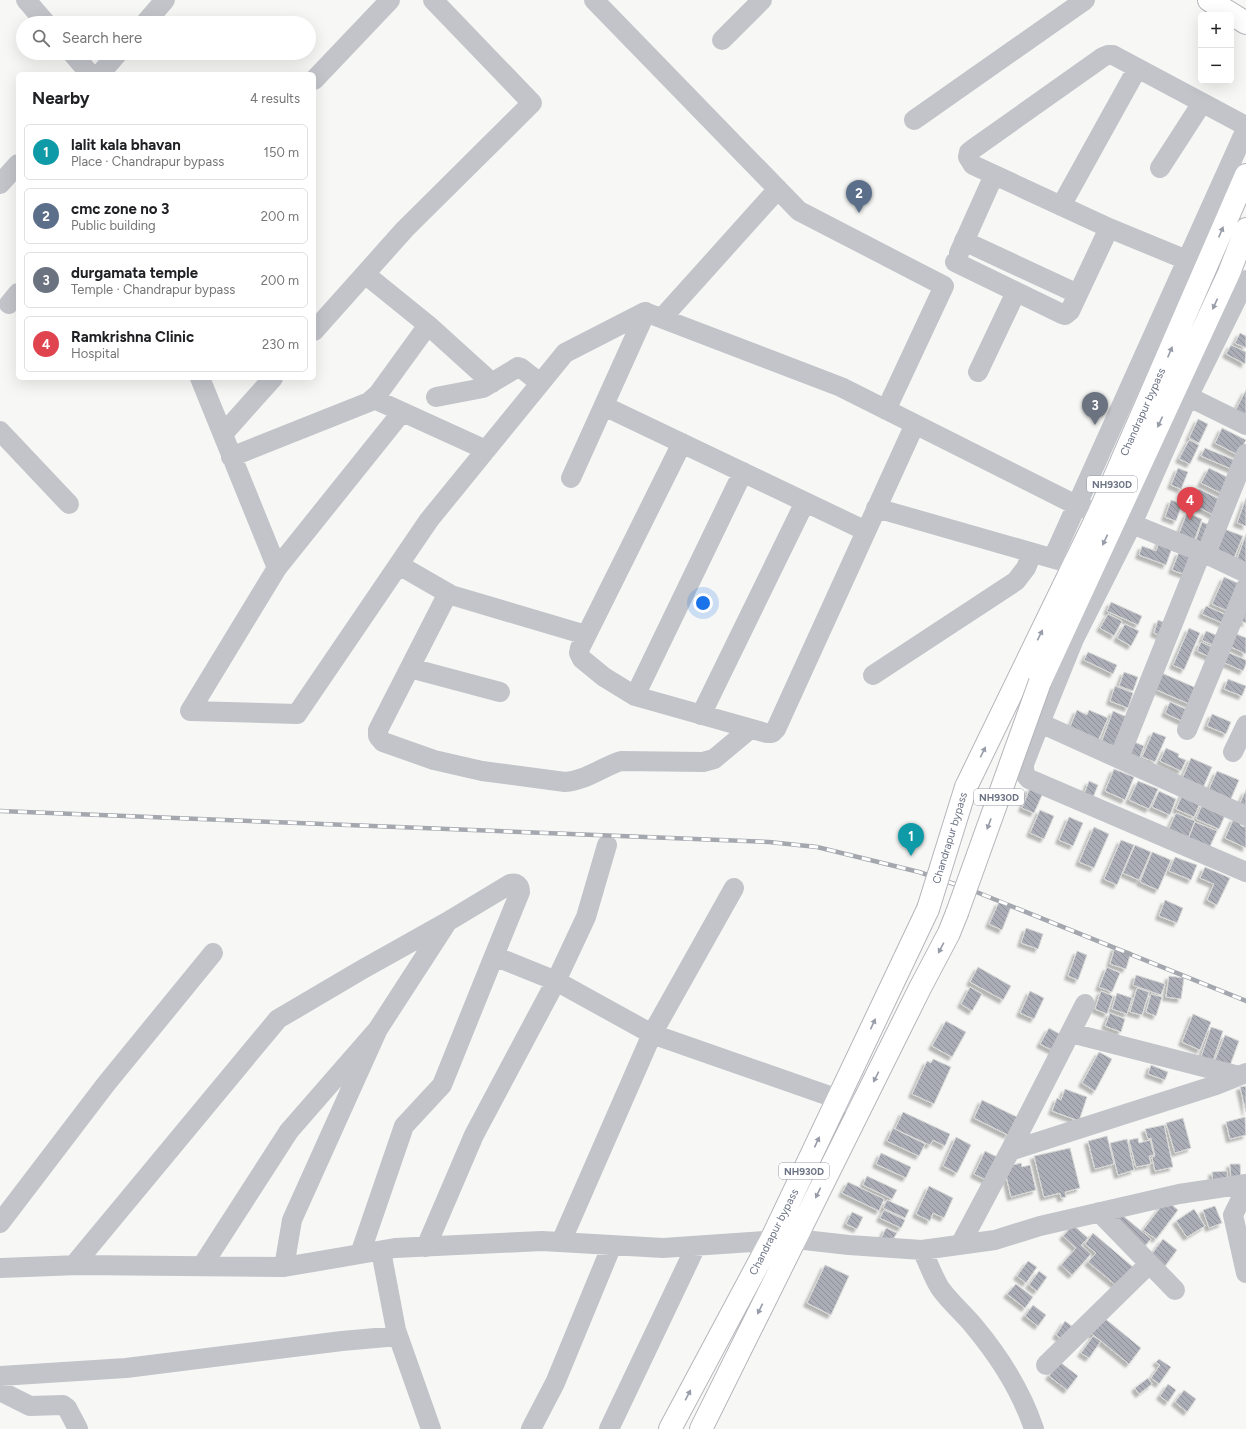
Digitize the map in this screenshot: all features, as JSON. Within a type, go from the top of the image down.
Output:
[{"type":"highway","points":[[1210,0],[1246,23]]},
{"type":"highway","name":"Chandrapur bypass","points":[[670,1429],[771,1240],[928,909],[966,787],[1074,565],[1116,519],[1206,268],[1246,175]]},
{"type":"highway","name":"Chandrapur bypass","points":[[700,1429],[920,988],[949,933],[1040,682],[1116,519],[1242,279],[1246,229]]},
{"type":"street","points":[[26,0],[40,16]]},
{"type":"street","points":[[151,16],[165,0]]},
{"type":"street","points":[[316,78],[390,0]]},
{"type":"street","points":[[316,329],[405,229],[532,103],[433,0]]},
{"type":"street","points":[[594,0],[799,211],[944,286]]},
{"type":"street","points":[[722,40],[762,0]]},
{"type":"street","points":[[914,120],[1085,0]]},
{"type":"street","points":[[1206,268],[1109,228],[973,165],[968,157],[969,152],[1108,55],[1113,55],[1246,126]]},
{"type":"street","points":[[78,60],[88,72]]},
{"type":"street","points":[[102,72],[112,60]]},
{"type":"street","points":[[1061,206],[1137,69]]},
{"type":"street","points":[[1160,168],[1202,103]]},
{"type":"street","points":[[1053,558],[1246,129]]},
{"type":"street","points":[[0,184],[16,166]]},
{"type":"street","points":[[886,410],[994,175]]},
{"type":"street","points":[[571,478],[604,406],[654,315],[778,189]]},
{"type":"street","points":[[954,262],[1065,315],[1070,311],[1109,228]]},
{"type":"street","points":[[964,241],[1078,294]]},
{"type":"street","points":[[365,274],[428,325],[492,383]]},
{"type":"street","points":[[978,372],[1016,292]]},
{"type":"street","points":[[402,412],[277,568],[190,711],[297,714],[430,520],[565,353],[654,315],[841,387],[1076,505],[1204,553],[1246,573]]},
{"type":"street","points":[[232,457],[370,402],[374,399],[428,325]]},
{"type":"street","points":[[436,397],[477,390],[492,383],[518,367],[540,383]]},
{"type":"street","points":[[201,380],[277,568]]},
{"type":"street","points":[[223,434],[271,380]]},
{"type":"street","points":[[1182,393],[1246,425]]},
{"type":"street","points":[[374,399],[486,450]]},
{"type":"street","points":[[604,406],[866,531]]},
{"type":"street","points":[[682,443],[586,635],[579,653],[582,659],[604,677],[635,696],[750,729],[772,733],[776,728],[915,424]]},
{"type":"street","points":[[0,431],[69,504]]},
{"type":"street","points":[[1119,758],[1246,454]]},
{"type":"street","points":[[635,696],[743,472]]},
{"type":"street","points":[[700,715],[805,502]]},
{"type":"street","points":[[876,508],[1074,565]]},
{"type":"street","points":[[1116,519],[1074,639],[1024,764],[1025,775],[1029,779],[1246,872]]},
{"type":"street","points":[[873,675],[1016,581],[1026,568],[1032,552]]},
{"type":"street","points":[[399,565],[448,593],[586,635]]},
{"type":"street","points":[[1187,730],[1246,587]]},
{"type":"street","points":[[448,593],[378,730],[378,736],[383,742],[434,760],[482,771],[573,782],[583,779],[621,761],[703,762],[714,759],[750,729]]},
{"type":"street","points":[[410,668],[500,692]]},
{"type":"street","points":[[1040,722],[1246,816]]},
{"type":"street","points":[[1233,752],[1246,725]]},
{"type":"street","points":[[426,1247],[474,1135],[556,981],[586,918],[607,845]]},
{"type":"street","points":[[74,1265],[278,1019],[510,884],[517,884],[520,887],[520,892],[442,1085],[404,1126],[360,1254]]},
{"type":"street","points":[[560,1242],[652,1034],[734,888]]},
{"type":"street","points":[[202,1266],[289,1131],[378,1029],[447,922]]},
{"type":"street","points":[[2,1214],[213,953]]},
{"type":"street","points":[[494,956],[556,981],[652,1034],[861,1107]]},
{"type":"street","points":[[960,1245],[1085,1004]]},
{"type":"street","points":[[284,1267],[292,1220],[378,1029]]},
{"type":"street","points":[[1071,1033],[1243,1075]]},
{"type":"street","points":[[1010,1151],[1243,1075]]},
{"type":"street","points":[[0,1268],[74,1265],[284,1267],[395,1248],[542,1241],[662,1248],[795,1239],[849,1245],[922,1250],[995,1240],[1040,1226],[1099,1212],[1180,1194],[1246,1184]]},
{"type":"street","points":[[1246,1189],[1240,1213],[1233,1215],[1246,1273]]},
{"type":"street","points":[[1099,1212],[1175,1290]]},
{"type":"street","points":[[531,1429],[556,1383],[612,1245]]},
{"type":"street","points":[[609,1429],[696,1246]]},
{"type":"street","points":[[922,1250],[939,1286],[953,1305],[972,1323],[996,1354],[1015,1384],[1029,1414],[1034,1429]]},
{"type":"street","points":[[381,1251],[398,1336],[431,1429]]},
{"type":"street","points":[[1046,1365],[1149,1264]]},
{"type":"street","points":[[0,1376],[126,1368],[342,1341],[398,1336]]},
{"type":"street","points":[[0,1391],[30,1406],[64,1405],[78,1429]]},
{"type":"building","points":[[1240,333],[1246,336],[1246,348],[1235,343]]},
{"type":"building","points":[[1231,345],[1246,352],[1245,364],[1226,354]]},
{"type":"building","points":[[1246,390],[1246,419],[1234,413]]},
{"type":"building","points":[[1198,419],[1208,424],[1199,443],[1189,438]]},
{"type":"building","points":[[1222,428],[1246,440],[1238,455],[1215,443]]},
{"type":"building","points":[[1189,440],[1199,445],[1190,464],[1179,459]]},
{"type":"building","points":[[1205,448],[1237,461],[1234,470],[1201,456]]},
{"type":"building","points":[[1178,468],[1188,472],[1181,489],[1171,485]]},
{"type":"building","points":[[1209,468],[1233,480],[1225,495],[1201,483]]},
{"type":"building","points":[[1199,489],[1223,501],[1215,516],[1191,503]]},
{"type":"building","points":[[1246,498],[1246,526],[1237,523]]},
{"type":"building","points":[[1171,500],[1182,504],[1176,521],[1165,517]]},
{"type":"building","points":[[1187,513],[1202,519],[1193,544],[1177,538]]},
{"type":"building","points":[[1202,522],[1212,526],[1204,547],[1195,543]]},
{"type":"building","points":[[1224,529],[1243,536],[1234,558],[1212,550]]},
{"type":"building","points":[[1246,534],[1246,565],[1236,562]]},
{"type":"building","points":[[1160,540],[1173,545],[1166,565],[1139,555],[1142,546],[1156,551]]},
{"type":"building","points":[[1179,552],[1195,558],[1189,576],[1172,570]]},
{"type":"building","points":[[1224,577],[1242,585],[1230,612],[1212,604]]},
{"type":"building","points":[[1111,602],[1142,616],[1138,625],[1107,611]]},
{"type":"building","points":[[1246,602],[1246,623],[1238,620]]},
{"type":"building","points":[[1206,606],[1231,617],[1227,625],[1202,614]]},
{"type":"building","points":[[1108,614],[1122,621],[1114,636],[1100,628]]},
{"type":"building","points":[[1158,620],[1171,625],[1166,638],[1154,633]]},
{"type":"building","points":[[1125,624],[1139,631],[1131,646],[1117,638]]},
{"type":"building","points":[[1189,628],[1200,633],[1184,670],[1173,665]]},
{"type":"building","points":[[1206,631],[1221,637],[1217,647],[1202,640]]},
{"type":"building","points":[[1232,632],[1246,638],[1246,654],[1227,645]]},
{"type":"building","points":[[1201,642],[1216,649],[1212,658],[1197,651]]},
{"type":"building","points":[[1088,652],[1117,665],[1113,674],[1084,660]]},
{"type":"building","points":[[1227,652],[1246,660],[1243,671],[1223,662]]},
{"type":"building","points":[[1157,671],[1201,690],[1194,706],[1150,687]]},
{"type":"building","points":[[1124,672],[1138,677],[1133,691],[1119,686]]},
{"type":"building","points":[[1228,679],[1246,686],[1242,696],[1224,689]]},
{"type":"building","points":[[1115,686],[1133,693],[1128,708],[1110,701]]},
{"type":"building","points":[[1170,702],[1192,712],[1186,723],[1165,713]]},
{"type":"building","points":[[1077,710],[1087,715],[1089,710],[1108,718],[1098,741],[1069,729]]},
{"type":"building","points":[[1113,711],[1127,717],[1115,748],[1101,743]]},
{"type":"building","points":[[1212,714],[1231,722],[1226,734],[1207,726]]},
{"type":"building","points":[[1153,732],[1166,737],[1155,762],[1142,757]]},
{"type":"building","points":[[1132,741],[1144,746],[1138,762],[1126,758]]},
{"type":"building","points":[[1166,748],[1179,754],[1178,757],[1186,760],[1181,771],[1160,761]]},
{"type":"building","points":[[1191,758],[1212,767],[1203,788],[1182,779]]},
{"type":"building","points":[[1114,769],[1134,777],[1125,800],[1105,791]]},
{"type":"building","points":[[1217,771],[1239,780],[1230,801],[1208,791]]},
{"type":"building","points":[[1089,781],[1098,785],[1092,800],[1083,797]]},
{"type":"building","points":[[1138,781],[1158,789],[1149,809],[1129,800]]},
{"type":"building","points":[[1030,788],[1043,793],[1034,813],[1022,808]]},
{"type":"building","points":[[1246,790],[1246,808],[1239,805]]},
{"type":"building","points":[[1159,791],[1176,799],[1170,815],[1152,807]]},
{"type":"building","points":[[1183,793],[1201,801],[1194,817],[1176,809]]},
{"type":"building","points":[[1203,803],[1226,813],[1219,829],[1196,819]]},
{"type":"building","points":[[1040,810],[1054,816],[1044,839],[1030,833]]},
{"type":"building","points":[[1176,813],[1195,821],[1186,843],[1166,835]]},
{"type":"building","points":[[1069,817],[1083,823],[1073,846],[1059,840]]},
{"type":"building","points":[[1234,818],[1241,821],[1240,825],[1244,827],[1246,823],[1246,848],[1225,838]]},
{"type":"building","points":[[1195,822],[1217,831],[1207,853],[1186,844]]},
{"type":"building","points":[[1094,827],[1109,834],[1094,868],[1079,862]]},
{"type":"building","points":[[1121,840],[1134,845],[1117,885],[1104,879]]},
{"type":"building","points":[[1135,845],[1151,852],[1139,880],[1123,873]]},
{"type":"building","points":[[1152,852],[1171,860],[1158,890],[1140,882]]},
{"type":"building","points":[[1175,857],[1197,865],[1191,880],[1169,871]]},
{"type":"building","points":[[1205,867],[1230,878],[1217,905],[1207,900],[1214,884],[1200,878]]},
{"type":"building","points":[[1165,900],[1183,908],[1177,923],[1159,916]]},
{"type":"building","points":[[999,902],[1011,907],[1002,930],[989,924]]},
{"type":"building","points":[[1026,928],[1043,934],[1038,949],[1021,943]]},
{"type":"building","points":[[1115,947],[1131,952],[1126,969],[1110,964]]},
{"type":"building","points":[[1077,951],[1087,955],[1078,980],[1068,976]]},
{"type":"building","points":[[978,967],[1011,986],[1003,1000],[970,982]]},
{"type":"building","points":[[1107,967],[1120,973],[1112,992],[1099,987]]},
{"type":"building","points":[[1136,975],[1165,984],[1161,995],[1133,985]]},
{"type":"building","points":[[1169,976],[1184,978],[1181,999],[1166,997]]},
{"type":"building","points":[[970,987],[982,994],[972,1011],[961,1004]]},
{"type":"building","points":[[1137,988],[1149,992],[1142,1015],[1130,1012]]},
{"type":"building","points":[[1030,991],[1044,998],[1034,1019],[1020,1013]]},
{"type":"building","points":[[1101,991],[1113,996],[1107,1014],[1095,1009]]},
{"type":"building","points":[[1117,993],[1132,998],[1127,1014],[1112,1009]]},
{"type":"building","points":[[1151,994],[1162,997],[1156,1016],[1146,1012]]},
{"type":"building","points":[[1110,1013],[1125,1019],[1121,1032],[1105,1026]]},
{"type":"building","points":[[1193,1014],[1211,1022],[1200,1050],[1182,1042]]},
{"type":"building","points":[[946,1021],[966,1032],[952,1057],[932,1046]]},
{"type":"building","points":[[1211,1027],[1223,1031],[1211,1067],[1199,1063]]},
{"type":"building","points":[[1049,1028],[1065,1037],[1056,1052],[1040,1044]]},
{"type":"building","points":[[1225,1035],[1239,1041],[1228,1071],[1213,1065]]},
{"type":"building","points":[[1099,1052],[1112,1059],[1095,1091],[1082,1083]]},
{"type":"building","points":[[933,1059],[951,1067],[934,1104],[912,1094],[927,1061],[931,1063]]},
{"type":"building","points":[[1151,1065],[1168,1072],[1165,1080],[1148,1074]]},
{"type":"building","points":[[1246,1086],[1246,1112],[1240,1087]]},
{"type":"building","points":[[1065,1089],[1087,1097],[1079,1121],[1052,1111],[1057,1098],[1061,1100]]},
{"type":"building","points":[[982,1100],[1017,1117],[1008,1135],[974,1118]]},
{"type":"building","points":[[903,1112],[950,1134],[945,1146],[933,1140],[930,1145],[895,1129]]},
{"type":"building","points":[[1245,1117],[1246,1135],[1230,1139],[1226,1122]]},
{"type":"building","points":[[1183,1118],[1191,1148],[1175,1153],[1166,1123]]},
{"type":"building","points":[[1164,1125],[1173,1167],[1155,1171],[1152,1157],[1155,1156],[1151,1138],[1148,1139],[1145,1129]]},
{"type":"building","points":[[893,1128],[925,1144],[919,1156],[887,1141]]},
{"type":"building","points":[[1107,1136],[1114,1164],[1095,1169],[1088,1141]]},
{"type":"building","points":[[956,1137],[971,1145],[957,1173],[943,1166]]},
{"type":"building","points":[[1138,1138],[1139,1143],[1150,1140],[1154,1155],[1149,1156],[1151,1164],[1136,1167],[1129,1140]]},
{"type":"building","points":[[1127,1139],[1134,1170],[1118,1175],[1110,1143]]},
{"type":"building","points":[[1070,1148],[1080,1188],[1065,1192],[1066,1197],[1061,1198],[1060,1193],[1044,1197],[1034,1156]]},
{"type":"building","points":[[985,1151],[999,1158],[988,1181],[974,1174]]},
{"type":"building","points":[[881,1153],[911,1167],[906,1178],[876,1164]]},
{"type":"building","points":[[1021,1163],[1022,1167],[1030,1165],[1036,1190],[1011,1197],[1005,1171],[1009,1166]]},
{"type":"building","points":[[1230,1164],[1240,1164],[1241,1181],[1231,1182]]},
{"type":"building","points":[[1227,1171],[1228,1181],[1213,1183],[1212,1172]]},
{"type":"building","points":[[867,1176],[897,1190],[892,1199],[863,1185]]},
{"type":"building","points":[[848,1182],[884,1199],[879,1211],[842,1193]]},
{"type":"building","points":[[929,1186],[953,1198],[944,1218],[933,1213],[930,1221],[916,1214]]},
{"type":"building","points":[[887,1200],[909,1210],[905,1218],[883,1208]]},
{"type":"building","points":[[1166,1200],[1178,1210],[1156,1239],[1143,1230]]},
{"type":"building","points":[[1215,1206],[1222,1223],[1209,1228],[1203,1210]]},
{"type":"building","points":[[1194,1209],[1205,1226],[1187,1237],[1176,1221]]},
{"type":"building","points":[[884,1210],[905,1220],[901,1228],[880,1218]]},
{"type":"building","points":[[1116,1210],[1151,1239],[1143,1248],[1108,1220]]},
{"type":"building","points":[[852,1212],[863,1217],[857,1229],[846,1224]]},
{"type":"building","points":[[1073,1225],[1088,1238],[1081,1245],[1091,1254],[1072,1275],[1061,1265],[1076,1248],[1063,1236]]},
{"type":"building","points":[[886,1228],[897,1233],[890,1244],[879,1243]]},
{"type":"building","points":[[1093,1233],[1133,1267],[1117,1286],[1088,1262],[1096,1253],[1085,1244]]},
{"type":"building","points":[[1163,1239],[1177,1250],[1165,1266],[1151,1255]]},
{"type":"building","points":[[1028,1261],[1037,1267],[1026,1283],[1017,1276]]},
{"type":"building","points":[[825,1265],[849,1276],[831,1315],[807,1303]]},
{"type":"building","points":[[1039,1271],[1047,1277],[1037,1291],[1029,1285]]},
{"type":"building","points":[[1016,1284],[1033,1297],[1025,1308],[1007,1294]]},
{"type":"building","points":[[1033,1305],[1046,1315],[1038,1326],[1025,1316]]},
{"type":"building","points":[[1103,1317],[1141,1348],[1129,1364],[1090,1332]]},
{"type":"building","points":[[1065,1321],[1073,1327],[1063,1340],[1056,1335]]},
{"type":"building","points":[[1093,1336],[1101,1341],[1089,1358],[1081,1353]]},
{"type":"building","points":[[1159,1359],[1171,1367],[1159,1384],[1151,1378],[1160,1365],[1156,1362]]},
{"type":"building","points":[[1060,1362],[1078,1376],[1067,1390],[1049,1376]]},
{"type":"building","points":[[1148,1378],[1152,1384],[1139,1394],[1135,1388]]},
{"type":"building","points":[[1168,1384],[1176,1390],[1168,1402],[1160,1396]]},
{"type":"building","points":[[1184,1390],[1196,1399],[1187,1412],[1175,1402]]},
{"type":"railway","points":[[0,811],[769,842],[817,847],[919,872],[969,889],[1246,1001]]},
{"type":"place","name":"cmc zone no 3","points":[[859,213]]},
{"type":"place","name":"durgamata temple","points":[[1095,425]]},
{"type":"place","name":"Ramkrishna Clinic","points":[[1190,520]]},
{"type":"place","name":"lalit kala bhavan","points":[[911,856]]}]
